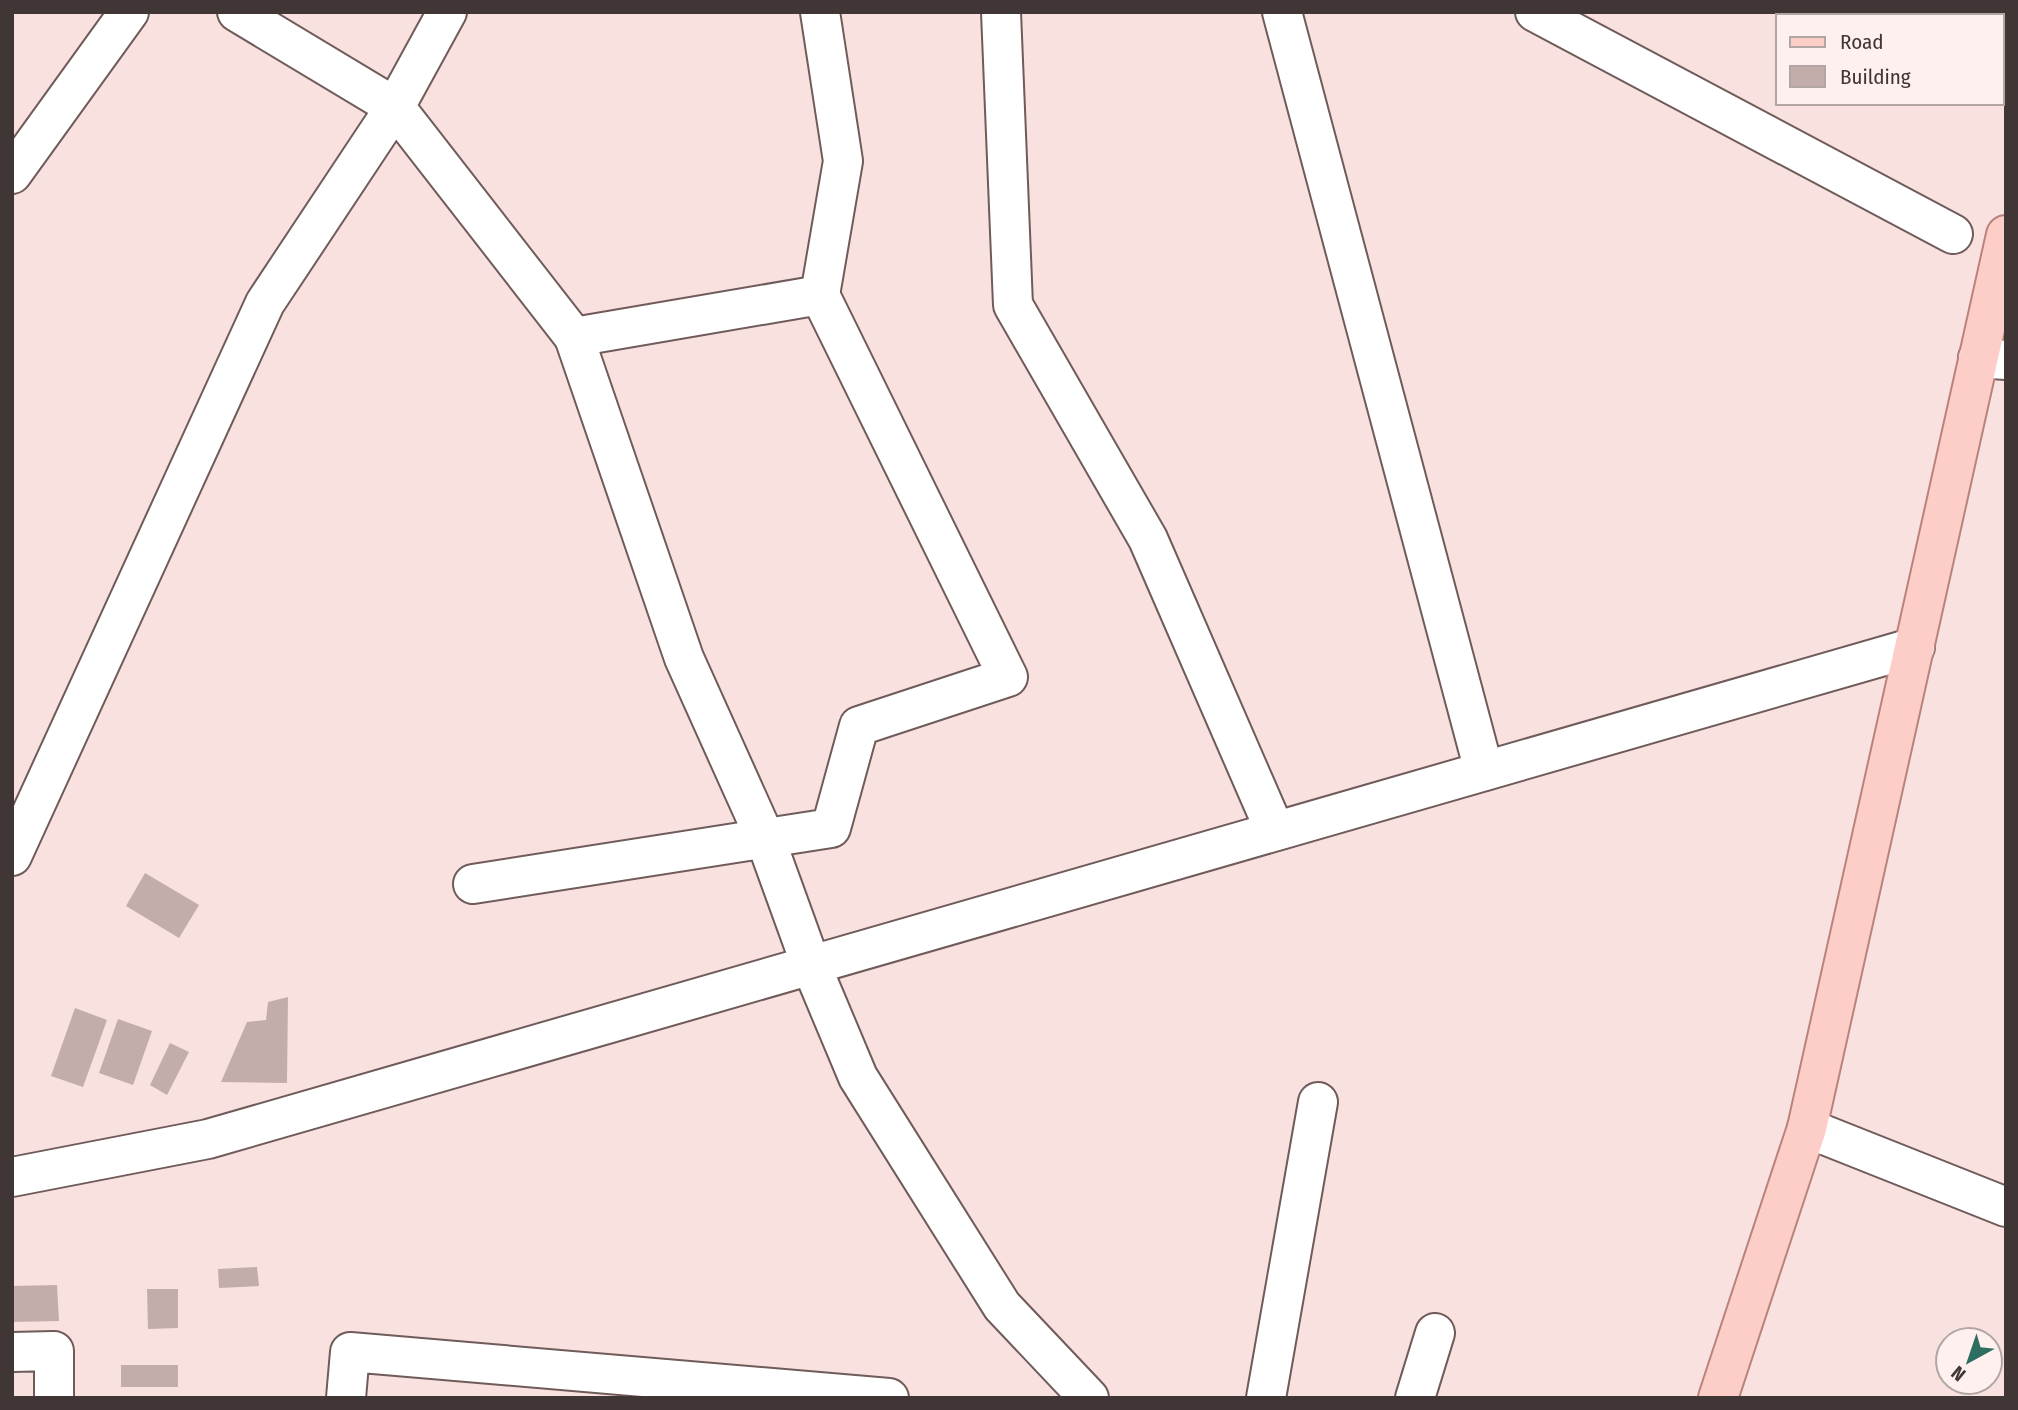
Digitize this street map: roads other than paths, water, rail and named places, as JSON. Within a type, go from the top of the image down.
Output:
[{"type":"main road","points":[[1718,1398],[1807,1128],[1914,647],[1992,359],[2006,235]]},
{"type":"street","points":[[12,173],[129,12]]},
{"type":"street","points":[[237,12],[395,107],[574,337],[684,658],[765,838],[811,965],[858,1077],[1002,1306],[1089,1398]]},
{"type":"street","points":[[12,856],[265,303],[395,107],[447,12]]},
{"type":"street","points":[[473,884],[831,828],[859,726],[1008,677],[820,295],[843,161],[820,12]]},
{"type":"street","points":[[1001,12],[1013,305],[1148,539],[1275,831]]},
{"type":"street","points":[[1282,12],[1484,771]]},
{"type":"street","points":[[1535,12],[1953,234]]},
{"type":"street","points":[[574,337],[820,295]]},
{"type":"street","points":[[12,1177],[208,1139],[1914,647]]},
{"type":"street","points":[[1266,1398],[1318,1102]]},
{"type":"street","points":[[1807,1128],[2006,1207]]},
{"type":"street","points":[[1415,1398],[1435,1333]]},
{"type":"street","points":[[12,1352],[54,1351],[54,1398]]},
{"type":"street","points":[[346,1398],[350,1352],[889,1398]]}]
